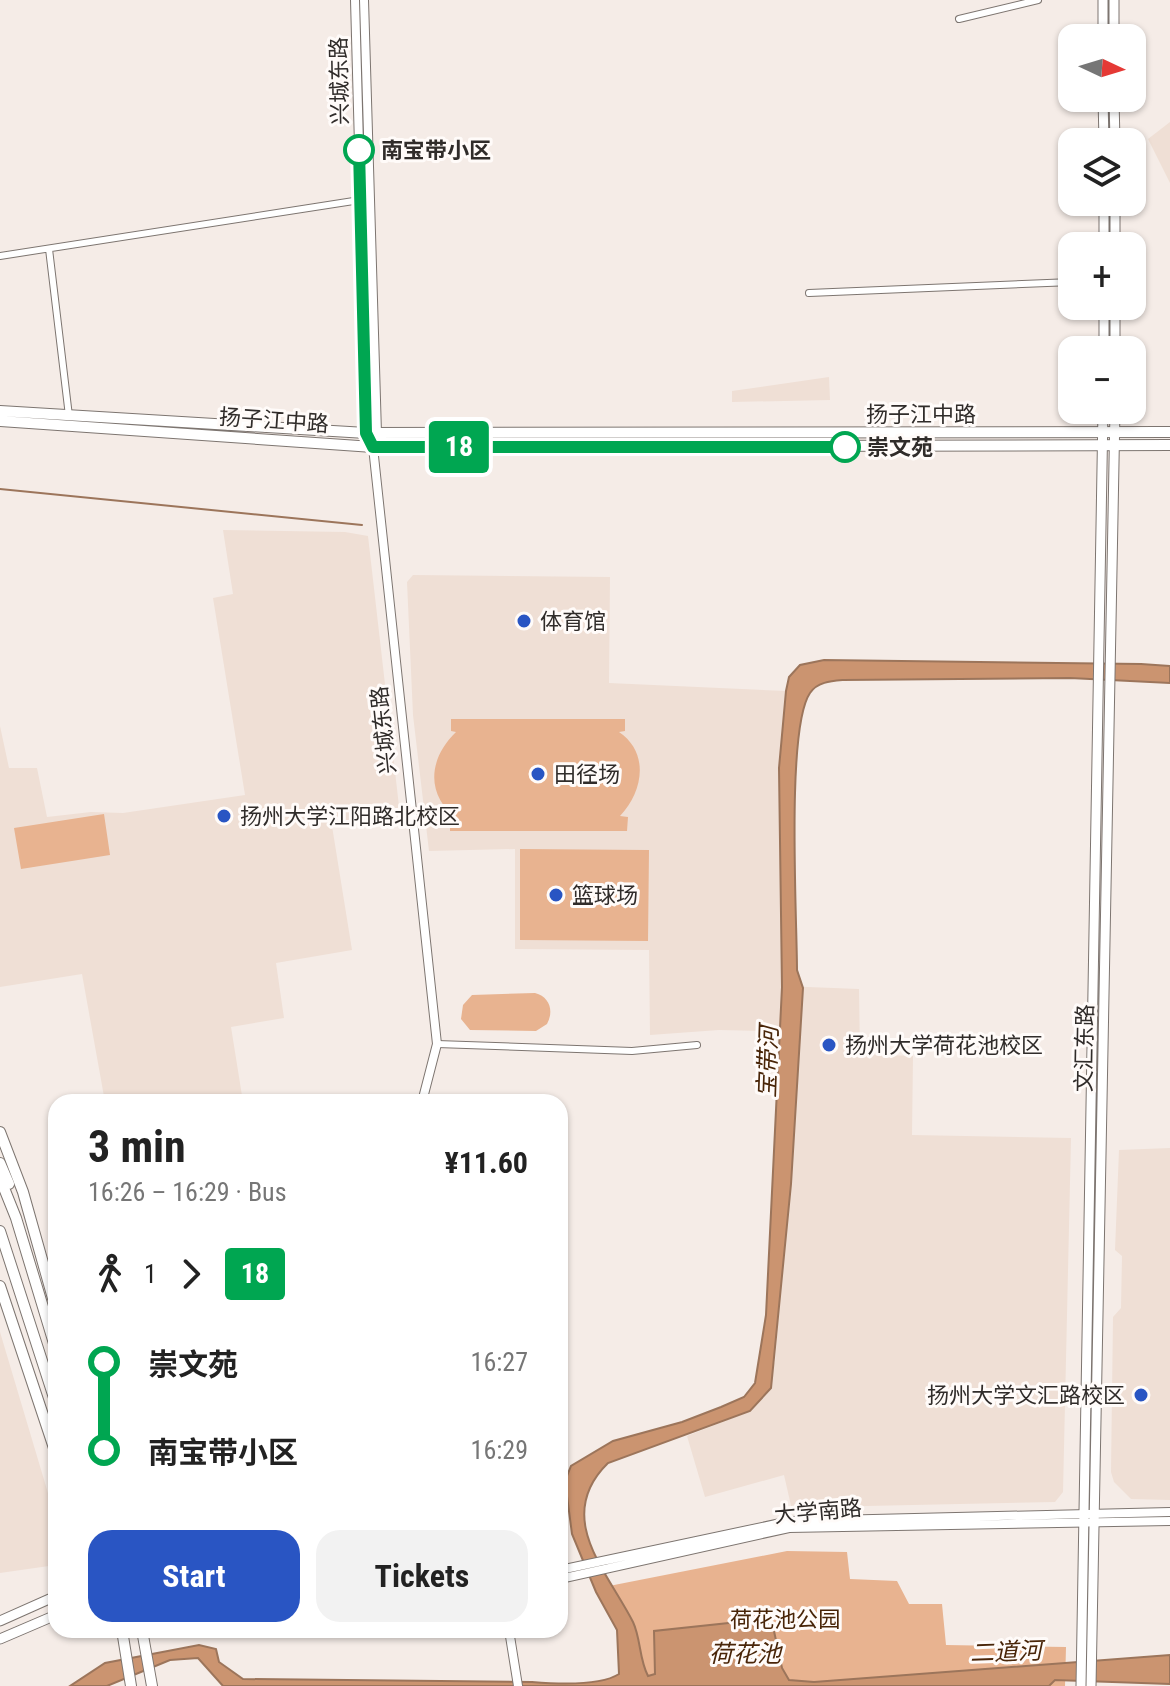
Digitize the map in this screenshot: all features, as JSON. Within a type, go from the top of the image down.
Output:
[{"type":"main road","points":[[1103,0],[1103,24]]},
{"type":"main road","points":[[1114,0],[1114,24]]},
{"type":"main road","name":"扬子江中路","points":[[0,408],[30,418]]},
{"type":"main road","name":"扬子江中路","points":[[0,421],[30,418],[373,447],[1170,445]]},
{"type":"main road","name":"扬子江中路","points":[[68,421],[371,433],[1102,435],[1170,432]]},
{"type":"main road","name":"文汇东路","points":[[1089,1516],[1102,424]]},
{"type":"main road","name":"文汇东路","points":[[1081,1686],[1086,1652],[1114,424]]},
{"type":"main road","points":[[0,1132],[23,1192],[48,1281]]},
{"type":"main road","points":[[0,1163],[48,1324]]},
{"type":"main road","points":[[0,1178],[16,1218]]},
{"type":"main road","points":[[0,1231],[48,1380]]},
{"type":"main road","points":[[0,1250],[39,1352]]},
{"type":"main road","points":[[0,1286],[48,1430]]},
{"type":"main road","points":[[0,1621],[48,1600]]},
{"type":"main road","points":[[0,1639],[48,1618]]},
{"type":"main road","points":[[124,1638],[131,1683]]},
{"type":"main road","points":[[144,1638],[151,1680]]},
{"type":"main road","name":"文汇东路","points":[[1086,1652],[1091,1686]]},
{"type":"street","name":"兴城东路","points":[[355,0],[371,433],[437,1044],[424,1094]]},
{"type":"street","name":"兴城东路","points":[[364,0],[371,433]]},
{"type":"street","points":[[959,19],[1038,0]]},
{"type":"street","points":[[0,256],[360,200]]},
{"type":"street","points":[[49,249],[68,421]]},
{"type":"street","points":[[809,293],[1058,283]]},
{"type":"street","points":[[0,428],[30,418]]},
{"type":"street","points":[[437,1044],[632,1051],[697,1045]]},
{"type":"street","points":[[1089,1516],[1170,1512]]},
{"type":"street","points":[[1089,1516],[1170,1521]]},
{"type":"street","name":"大学南路","points":[[568,1576],[790,1521],[1089,1516]]},
{"type":"street","name":"大学南路","points":[[568,1570],[583,1570]]},
{"type":"street","points":[[510,1638],[518,1682]]},
{"type":"shaded area","points":[[1170,122],[1170,183],[1148,139]]},
{"type":"shaded area","points":[[829,377],[830,400],[732,402],[732,391]]},
{"type":"shaded area","name":"扬州大学江阳路北校区","points":[[223,530],[345,532],[368,536],[400,815],[332,826],[352,950],[276,963],[284,1018],[231,1027],[242,1094],[104,1094],[82,974],[0,987],[0,726],[9,768],[37,768],[47,817],[91,812],[123,813],[245,795],[213,598],[233,594]]},
{"type":"shaded area","name":"扬州大学荷花池校区","points":[[413,575],[610,577],[609,683],[786,691],[779,768],[782,986],[859,989],[860,1054],[913,1056],[912,1135],[1071,1138],[1063,1492],[1055,1502],[792,1510],[784,1475],[705,1497],[687,1436],[750,1411],[775,1362],[800,1032],[719,1030],[650,1035],[649,950],[515,949],[515,849],[429,851],[413,715],[407,582]]},
{"type":"shaded area","name":"扬州大学文汇路校区","points":[[1170,1148],[1170,1500],[1131,1499],[1114,1482],[1111,1472],[1113,1317],[1121,1308],[1122,1256],[1115,1250],[1119,1150]]},
{"type":"shaded area","points":[[0,1332],[48,1493],[48,1566],[0,1573]]},
{"type":"green space","name":"田径场","points":[[451,719],[625,719],[625,731],[619,732],[635,751],[640,773],[634,796],[620,816],[628,817],[627,831],[450,831],[450,821],[459,820],[440,800],[434,777],[440,754],[456,732],[451,731]]},
{"type":"green space","points":[[104,814],[110,855],[21,869],[14,828]]},
{"type":"green space","points":[[520,849],[649,850],[648,941],[520,940]]},
{"type":"green space","points":[[535,993],[547,1001],[550,1010],[547,1024],[536,1031],[470,1030],[461,1019],[463,1005],[472,995]]},
{"type":"green space","name":"荷花池公园","points":[[787,1551],[847,1552],[850,1579],[897,1581],[909,1604],[942,1604],[946,1645],[1066,1647],[1065,1686],[623,1686],[643,1667],[609,1586]]},
{"type":"water","name":"荷花池","points":[[824,660],[1141,664],[1170,666],[1170,683],[1070,678],[843,680],[820,684],[810,693],[803,713],[795,783],[797,970],[803,988],[791,1184],[771,1388],[750,1411],[608,1463],[592,1483],[585,1503],[585,1524],[590,1544],[633,1622],[648,1676],[655,1674],[654,1631],[767,1619],[772,1622],[782,1668],[789,1680],[814,1682],[1170,1655],[1170,1684],[1055,1680],[1049,1686],[223,1686],[198,1658],[170,1660],[107,1686],[70,1686],[105,1663],[199,1645],[216,1649],[219,1662],[243,1679],[565,1684],[601,1681],[619,1674],[617,1630],[596,1592],[572,1534],[568,1474],[571,1466],[613,1441],[682,1422],[721,1407],[744,1397],[755,1383],[766,1315],[782,987],[779,768],[786,691],[789,677],[800,665]]},
{"type":"waterway","points":[[0,489],[362,525]]},
{"type":"bus line","name":"18","points":[[359,150],[366,433],[373,447],[845,447]]},
{"type":"place","name":"南宝带小区","points":[[359,150]]},
{"type":"place","name":"崇文苑","points":[[845,447]]},
{"type":"place","name":"体育馆","points":[[524,621]]},
{"type":"place","name":"田径场","points":[[538,774]]},
{"type":"place","name":"扬州大学江阳路北校区","points":[[224,816]]},
{"type":"place","name":"篮球场","points":[[556,895]]},
{"type":"place","name":"扬州大学荷花池校区","points":[[829,1045]]},
{"type":"place","name":"扬州大学文汇路校区","points":[[1141,1395]]},
{"type":"water label","name":"宝带河","points":[[768,1062]]},
{"type":"water label","name":"二道河","points":[[1006,1652]]}]
